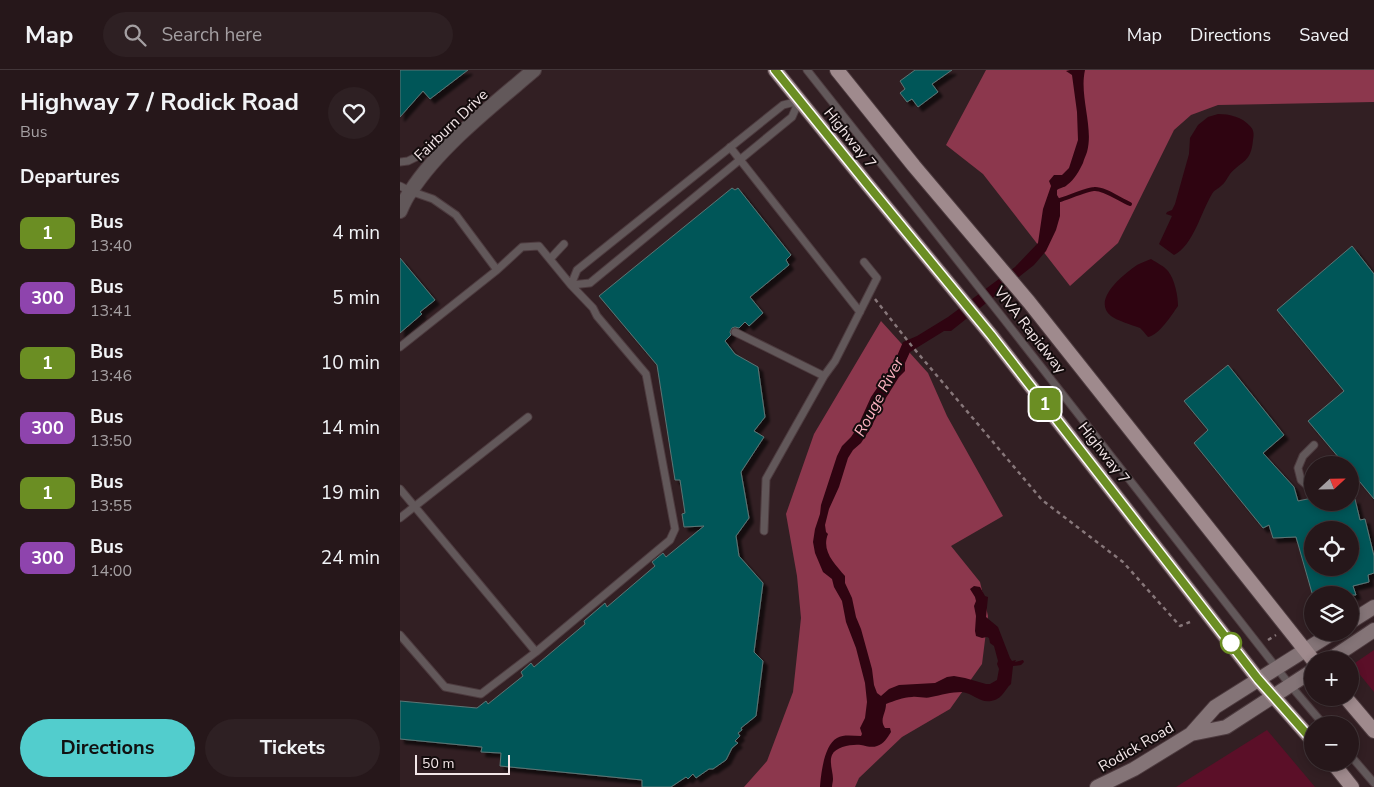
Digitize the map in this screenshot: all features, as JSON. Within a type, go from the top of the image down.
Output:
[{"type":"main road","name":"Highway 7","points":[[775,70],[991,335],[1258,679],[1304,731]]},
{"type":"main road","points":[[837,70],[914,166],[1029,302],[1306,651]]},
{"type":"main road","points":[[1359,616],[1374,607]]},
{"type":"main road","points":[[1342,651],[1374,630]]},
{"type":"main road","name":"Rodick Road","points":[[1313,651],[1324,641]]},
{"type":"main road","name":"Rodick Road","points":[[1097,787],[1134,769],[1191,734],[1215,707],[1258,679],[1276,668],[1304,657]]},
{"type":"main road","name":"Rodick Road","points":[[1191,734],[1226,727],[1304,676]]},
{"type":"main road","points":[[1353,706],[1374,731]]},
{"type":"main road","points":[[1339,771],[1352,787]]},
{"type":"street","name":"Fairburn Drive","points":[[400,211],[405,188],[428,168],[458,136],[534,70]]},
{"type":"lane","name":"VIVA Rapidway","points":[[806,70],[1003,318],[1276,668],[1316,716]]},
{"type":"lane","points":[[571,285],[577,270],[730,147],[783,105],[800,101]]},
{"type":"lane","points":[[571,285],[590,283],[792,117],[800,101]]},
{"type":"lane","points":[[400,162],[408,161],[458,136]]},
{"type":"lane","points":[[730,147],[860,312]]},
{"type":"lane","points":[[405,188],[433,200],[456,215],[497,270]]},
{"type":"lane","points":[[550,259],[564,244]]},
{"type":"lane","points":[[400,347],[497,270],[522,247],[539,246],[593,308],[597,316],[646,374],[675,529],[670,540],[536,652],[481,694],[444,688],[400,635]]},
{"type":"lane","points":[[764,531],[766,479],[824,376],[835,361],[877,278],[864,262]]},
{"type":"lane","points":[[735,332],[824,376]]},
{"type":"lane","points":[[400,518],[528,417]]},
{"type":"lane","points":[[1304,483],[1301,480],[1298,468],[1303,456],[1314,445]]},
{"type":"lane","points":[[400,488],[536,652]]},
{"type":"lane","points":[[1359,766],[1374,783]]},
{"type":"path","points":[[884,310],[1042,500],[1123,562],[1180,626],[1190,622]]},
{"type":"path","points":[[1268,640],[1276,635]]},
{"type":"shaded area","points":[[986,70],[1374,70],[1374,102],[1218,105],[1191,115],[1174,130],[1118,243],[1070,286],[983,174],[946,145]]},
{"type":"shaded area","points":[[881,321],[928,373],[947,416],[1003,516],[951,546],[980,582],[988,616],[982,664],[950,709],[902,737],[859,778],[855,787],[744,787],[767,761],[793,692],[801,618],[797,576],[786,514],[814,434]]},
{"type":"shaded area","points":[[1374,650],[1374,692],[1359,674],[1359,660]]},
{"type":"shaded area","points":[[1267,730],[1315,787],[1176,787]]},
{"type":"water","name":"Rouge River","points":[[1085,70],[1084,90],[1089,142],[1083,163],[1076,175],[1066,186],[1057,190],[1060,200],[1060,216],[1046,251],[1034,265],[951,331],[944,331],[910,352],[905,363],[905,371],[899,377],[879,409],[872,426],[861,443],[848,458],[825,525],[828,534],[826,546],[833,562],[845,576],[845,583],[852,598],[872,669],[874,685],[877,693],[881,696],[889,689],[899,685],[935,683],[954,676],[986,684],[997,680],[999,669],[994,646],[990,643],[989,638],[976,636],[974,606],[976,601],[970,589],[974,586],[980,587],[985,596],[988,597],[986,617],[998,627],[1010,658],[1012,661],[1016,660],[1015,662],[1023,660],[1024,662],[1021,665],[1013,666],[1011,684],[995,700],[983,701],[966,693],[958,692],[929,698],[899,699],[886,704],[883,725],[885,728],[890,728],[891,732],[882,744],[875,747],[854,745],[837,749],[831,758],[832,787],[820,787],[824,760],[829,747],[837,738],[861,736],[860,728],[865,718],[867,702],[865,683],[856,648],[846,622],[842,601],[832,579],[823,572],[815,553],[813,542],[821,505],[837,456],[842,446],[857,428],[871,397],[894,363],[903,342],[917,336],[948,317],[1015,267],[1038,243],[1043,209],[1051,186],[1049,181],[1054,175],[1062,175],[1069,168],[1078,140],[1077,112],[1072,75],[1066,71]]},
{"type":"water","points":[[1218,114],[1231,115],[1247,123],[1253,131],[1252,147],[1248,157],[1234,169],[1222,185],[1213,193],[1186,244],[1181,251],[1174,255],[1159,244],[1172,216],[1166,214],[1172,210],[1175,204],[1189,154],[1190,138],[1198,125],[1208,117]]},
{"type":"water","points":[[1151,259],[1168,271],[1173,279],[1178,306],[1160,329],[1148,337],[1140,328],[1111,316],[1106,310],[1105,303],[1107,295],[1118,281],[1137,265]]},
{"type":"building","points":[[400,70],[468,70],[430,99],[423,91],[400,117]]},
{"type":"building","points":[[915,70],[952,70],[932,84],[938,92],[918,107],[912,99],[907,102],[900,93],[905,89],[900,81]]},
{"type":"building","points":[[732,188],[735,190],[738,188],[791,255],[786,260],[789,265],[750,297],[763,313],[749,326],[745,322],[739,328],[732,328],[731,335],[725,341],[735,354],[758,367],[765,417],[754,431],[764,437],[741,472],[749,518],[736,536],[739,556],[763,583],[754,652],[763,661],[756,716],[741,728],[742,730],[738,733],[740,736],[735,741],[738,743],[732,748],[726,760],[696,778],[693,774],[688,779],[686,777],[671,787],[642,787],[642,780],[500,766],[501,753],[481,752],[482,747],[400,739],[400,701],[477,708],[486,701],[488,704],[523,676],[521,672],[531,663],[534,667],[585,624],[584,621],[605,603],[607,607],[655,566],[652,562],[663,553],[666,557],[704,526],[684,527],[682,514],[685,513],[680,480],[675,480],[657,365],[599,296]]},
{"type":"building","points":[[1352,246],[1374,274],[1374,499],[1359,481],[1359,456],[1337,456],[1308,421],[1344,391],[1277,310]]},
{"type":"building","points":[[400,258],[435,300],[420,312],[422,314],[400,333]]},
{"type":"building","points":[[1228,365],[1284,435],[1263,453],[1294,487],[1298,501],[1304,500],[1304,511],[1358,511],[1360,520],[1365,519],[1374,556],[1374,573],[1368,575],[1369,582],[1353,586],[1310,586],[1307,576],[1359,576],[1359,521],[1304,521],[1304,565],[1296,537],[1273,538],[1269,525],[1263,528],[1194,443],[1208,430],[1184,401]]},
{"type":"waterway","points":[[1060,200],[1087,190],[1098,189],[1130,204]]},
{"type":"bus line","name":"1","points":[[775,70],[991,335],[1258,679],[1304,731]]}]
